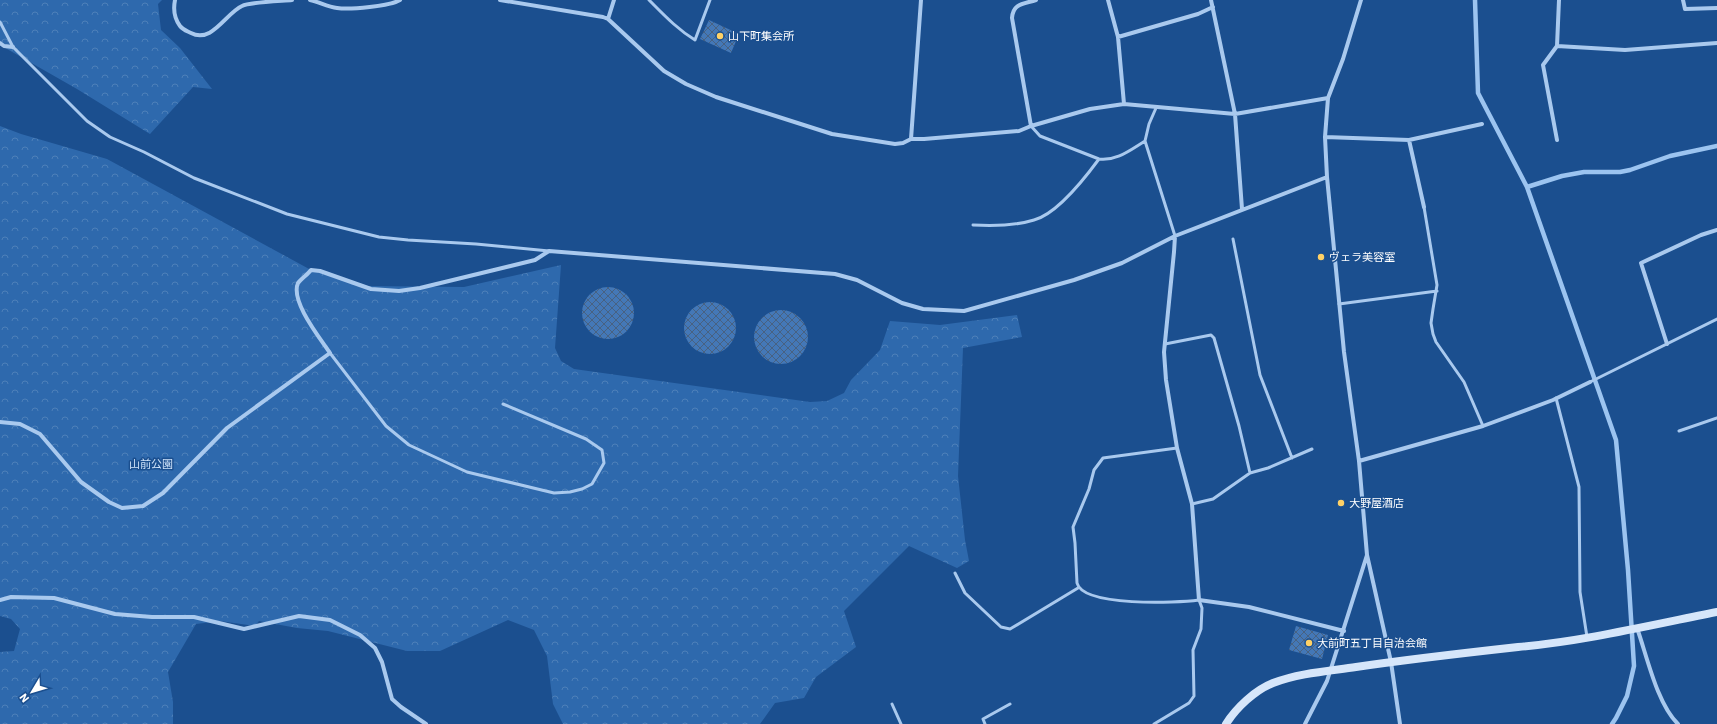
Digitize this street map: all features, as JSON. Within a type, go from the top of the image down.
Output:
[{"type":"street","points":[[175,0],[174,14],[177,22],[182,29],[194,35],[206,34],[220,26],[243,5],[292,0]]},
{"type":"street","points":[[310,0],[339,8],[395,3],[400,0]]},
{"type":"street","points":[[500,0],[597,15],[608,19],[664,71],[686,84],[716,97],[832,134],[899,144],[911,139],[1019,131],[1031,126],[1090,109],[1124,104],[1235,114],[1328,98]]},
{"type":"street","points":[[608,19],[614,0]]},
{"type":"street","points":[[911,139],[921,0]]},
{"type":"street","points":[[1031,126],[1012,12],[1017,6],[1036,0]]},
{"type":"street","points":[[1108,0],[1118,37],[1124,104]]},
{"type":"street","points":[[1211,0],[1235,114],[1242,209]]},
{"type":"street","points":[[1361,0],[1343,59],[1328,98],[1326,137],[1327,177],[1344,352],[1359,461],[1367,555],[1391,662],[1400,724]]},
{"type":"street","points":[[1557,140],[1543,65],[1557,46],[1559,0]]},
{"type":"street","points":[[1684,0],[1685,9],[1717,8]]},
{"type":"street","points":[[1118,37],[1198,14],[1213,7]]},
{"type":"street","points":[[0,43],[4,46],[13,47]]},
{"type":"street","points":[[1557,46],[1625,50],[1717,43]]},
{"type":"street","points":[[1326,137],[1409,140],[1482,124]]},
{"type":"street","points":[[1409,140],[1424,207]]},
{"type":"street","points":[[0,422],[20,424],[40,434],[81,482],[109,502],[122,508],[143,506],[162,493],[227,428],[330,353],[300,308],[297,294],[298,283],[311,270],[320,271],[370,289],[399,291],[420,288],[535,260],[549,251],[834,274],[857,280],[902,303],[923,309],[964,312],[1067,282],[1115,265],[1174,236],[1327,177]]},
{"type":"street","points":[[1667,344],[1641,263],[1701,235],[1717,230]]},
{"type":"street","points":[[1174,236],[1174,252],[1165,344],[1166,380],[1177,448],[1192,504],[1199,600],[1249,606],[1344,631]]},
{"type":"street","points":[[1359,461],[1483,426],[1556,398],[1590,382]]},
{"type":"street","points":[[1305,724],[1324,690],[1367,555]]},
{"type":"street","points":[[0,600],[11,597],[54,598],[115,614],[152,617],[194,616],[244,629],[299,616],[330,620],[360,635],[375,648],[382,662],[392,698],[400,707],[426,724]]},
{"type":"street","points":[[1226,724],[1231,715],[1256,692],[1272,683],[1293,677],[1391,662],[1519,647],[1587,637],[1717,612]]},
{"type":"street","points":[[1637,627],[1661,699],[1668,712],[1678,724]]},
{"type":"lane","points":[[649,0],[676,28],[695,40],[710,0]]},
{"type":"lane","points":[[0,22],[13,47],[88,121],[110,137],[144,152],[194,178],[287,214],[379,237],[549,251]]},
{"type":"lane","points":[[1156,108],[1149,124],[1145,141],[1174,236]]},
{"type":"lane","points":[[1031,126],[1040,136],[1099,159],[1106,160],[1120,156],[1145,141]]},
{"type":"lane","points":[[973,225],[990,226],[1025,222],[1039,218],[1058,205],[1076,188],[1099,159]]},
{"type":"lane","points":[[1424,207],[1437,285],[1433,309],[1432,334],[1464,382],[1483,426]]},
{"type":"lane","points":[[1233,239],[1260,375],[1292,458]]},
{"type":"lane","points":[[1339,304],[1436,291]]},
{"type":"lane","points":[[1590,382],[1717,319]]},
{"type":"lane","points":[[1165,344],[1211,335],[1214,338],[1240,426],[1250,473]]},
{"type":"lane","points":[[330,353],[386,426],[409,445],[467,472],[554,492],[570,492],[582,489],[592,484],[604,463],[602,450],[586,439],[503,404]]},
{"type":"lane","points":[[1556,398],[1579,487],[1580,592],[1587,637]]},
{"type":"lane","points":[[1679,431],[1717,418]]},
{"type":"lane","points":[[1078,588],[1073,527],[1098,463],[1103,458],[1177,448]]},
{"type":"lane","points":[[1192,504],[1213,499],[1250,473],[1268,468],[1312,449]]},
{"type":"lane","points":[[955,573],[965,593],[1001,627],[1010,629],[1078,588]]},
{"type":"lane","points":[[1078,588],[1088,595],[1117,601],[1186,602],[1199,600],[1202,608],[1201,629],[1193,650],[1194,696],[1189,703],[1154,724]]},
{"type":"lane","points":[[892,704],[901,724]]},
{"type":"lane","points":[[985,724],[983,719],[1010,704]]},
{"type":"green space","points":[[0,0],[162,0],[158,4],[161,30],[180,48],[212,89],[193,87],[150,134],[77,89],[0,45]]},
{"type":"green space","name":"山前公園","points":[[0,126],[21,134],[107,159],[311,270],[363,286],[464,287],[561,265],[555,348],[561,361],[574,369],[810,402],[827,401],[844,393],[851,380],[880,350],[890,321],[940,325],[1017,315],[1022,337],[963,348],[958,476],[965,540],[969,561],[957,568],[909,546],[844,611],[856,647],[816,677],[804,698],[775,703],[760,724],[563,724],[553,704],[547,656],[534,630],[508,620],[440,651],[407,651],[328,631],[297,628],[259,621],[255,626],[220,621],[196,624],[168,672],[173,702],[173,724],[0,724],[0,652],[14,651],[20,629],[11,619],[0,616]]},
{"type":"building","name":"山下町集会所","points":[[709,20],[739,34],[731,53],[700,39]]},
{"type":"building","points":[[608,287],[618,289],[626,295],[632,303],[634,313],[632,323],[626,331],[618,337],[608,339],[598,337],[590,331],[584,323],[582,313],[584,303],[590,295],[598,289]]},
{"type":"building","points":[[705,302],[715,302],[729,309],[736,323],[736,333],[729,347],[715,354],[705,354],[695,350],[688,343],[684,333],[684,323],[688,313],[695,306]]},
{"type":"building","points":[[781,310],[791,312],[800,318],[806,327],[808,337],[806,347],[800,356],[791,362],[781,364],[771,362],[762,356],[756,347],[754,337],[756,327],[762,318],[771,312]]},
{"type":"building","name":"大前町五丁目自治会館","points":[[1296,626],[1328,635],[1322,659],[1289,650]]},
{"type":"waterway","points":[[1475,0],[1478,93],[1527,187],[1616,440],[1628,570],[1634,666],[1627,696],[1612,724]]},
{"type":"waterway","points":[[1527,187],[1562,176],[1584,172],[1620,172],[1630,170],[1670,156],[1717,146]]},
{"type":"place","name":"山下町集会所","points":[[720,36]]},
{"type":"place","name":"ヴェラ美容室","points":[[1321,257]]},
{"type":"place","name":"大野屋酒店","points":[[1341,503]]},
{"type":"place","name":"大前町五丁目自治会館","points":[[1309,643]]}]
